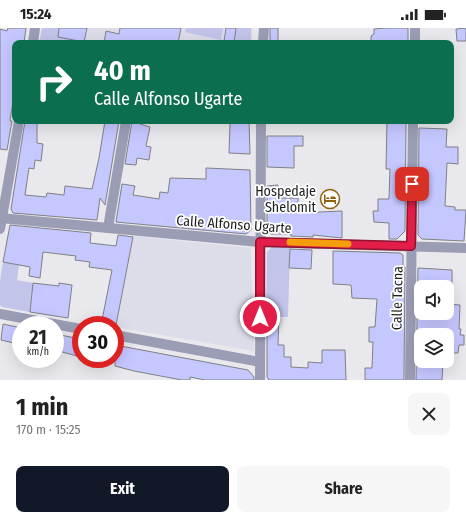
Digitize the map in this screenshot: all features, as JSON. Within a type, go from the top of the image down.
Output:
[{"type":"street","points":[[33,40],[35,28]]},
{"type":"street","points":[[263,40],[264,28]]},
{"type":"street","points":[[415,28],[415,40]]},
{"type":"street","points":[[0,229],[18,124]]},
{"type":"street","points":[[108,228],[125,124]]},
{"type":"street","points":[[260,380],[261,124]]},
{"type":"street","name":"Calle Tacna","points":[[410,380],[413,124]]},
{"type":"street","name":"Calle Alfonso Ugarte","points":[[1,218],[260,242],[466,248]]},
{"type":"street","points":[[0,314],[72,327]]},
{"type":"street","points":[[124,337],[260,362]]},
{"type":"shaded area","points":[[42,28],[252,28],[252,40],[40,40]]},
{"type":"shaded area","points":[[42,28],[59,28],[58,37],[74,40],[40,40]]},
{"type":"shaded area","points":[[186,28],[223,28],[221,40],[185,32]]},
{"type":"shaded area","points":[[236,28],[251,28],[251,40],[234,40]]},
{"type":"shaded area","points":[[133,236],[251,248],[254,351],[124,328],[124,316],[118,316]]},
{"type":"shaded area","points":[[272,247],[290,248],[288,317],[266,317],[267,252]]},
{"type":"shaded area","points":[[3,262],[19,265],[17,280],[33,283],[30,312],[2,307],[0,305],[0,281]]},
{"type":"building","points":[[8,28],[26,28],[24,40],[12,40],[12,108],[10,121],[12,121],[7,150],[0,149],[0,29],[7,31]]},
{"type":"building","points":[[59,28],[87,28],[84,40],[74,40],[58,37]]},
{"type":"building","points":[[120,28],[181,28],[179,40],[104,40],[106,31],[119,34]]},
{"type":"building","points":[[226,28],[236,28],[234,40],[224,40]]},
{"type":"building","points":[[270,28],[278,28],[278,40],[270,40]]},
{"type":"building","points":[[408,28],[408,40],[371,40],[371,36],[374,34],[374,29]]},
{"type":"building","points":[[466,28],[466,41],[457,41],[456,29]]},
{"type":"building","points":[[25,124],[37,124],[37,143],[43,144],[41,161],[35,160],[34,169],[29,168],[25,195],[46,197],[47,193],[64,195],[65,186],[92,189],[105,124],[118,124],[105,205],[100,198],[97,220],[13,213],[11,209]]},
{"type":"building","points":[[132,124],[140,124],[150,127],[146,146],[151,147],[149,160],[137,158],[136,165],[125,164]]},
{"type":"building","points":[[230,124],[249,124],[250,154],[229,153]]},
{"type":"building","points":[[387,124],[406,124],[405,231],[397,239],[389,239],[389,223],[374,222],[373,211],[378,211],[378,199],[389,199],[390,169],[386,169]]},
{"type":"building","points":[[419,128],[447,129],[446,147],[458,147],[458,164],[447,163],[445,206],[455,207],[455,210],[466,210],[464,241],[422,239],[418,235]]},
{"type":"building","points":[[267,136],[303,136],[303,146],[294,146],[294,168],[267,167]]},
{"type":"building","points":[[206,168],[250,170],[251,230],[246,234],[116,222],[122,184],[135,186],[133,195],[159,199],[160,192],[168,193],[170,178],[206,179]]},
{"type":"building","points":[[278,185],[278,198],[298,198],[298,213],[342,211],[342,238],[313,235],[313,237],[291,236],[291,234],[271,234],[267,230],[267,186]]},
{"type":"building","points":[[10,225],[91,233],[90,243],[116,246],[118,235],[133,237],[118,316],[103,316],[112,270],[89,267],[90,262],[75,260],[76,256],[43,252],[40,278],[29,276],[30,267],[3,262]]},
{"type":"building","points":[[290,249],[312,250],[311,269],[289,268]]},
{"type":"building","points":[[333,251],[400,253],[403,255],[403,266],[405,267],[404,380],[365,380],[365,368],[372,368],[373,342],[369,342],[369,327],[375,327],[377,299],[352,298],[351,285],[333,284]]},
{"type":"building","points":[[418,268],[452,270],[452,280],[418,280]]},
{"type":"building","points":[[33,283],[59,286],[59,283],[72,285],[68,318],[64,317],[64,316],[30,312]]},
{"type":"building","points":[[454,305],[460,305],[459,329],[461,329],[460,335],[464,335],[464,345],[459,345],[458,353],[454,353],[454,328],[417,328],[417,320],[454,320]]},
{"type":"building","points":[[267,317],[279,317],[278,345],[284,345],[284,357],[291,357],[291,367],[308,368],[308,362],[322,363],[322,350],[345,350],[346,380],[269,380],[267,377]]},
{"type":"building","points":[[3,324],[12,326],[12,343],[1,340]]},
{"type":"building","points":[[64,336],[72,337],[72,355],[64,352]]},
{"type":"building","points":[[124,347],[248,370],[254,377],[254,380],[205,380],[190,377],[190,380],[182,380],[123,368],[124,368]]},
{"type":"building","points":[[416,368],[443,368],[442,380],[416,380]]},
{"type":"slow traffic","points":[[290,242],[348,244]]},
{"type":"place","name":"Hospedaje Shelomit","points":[[330,199]]},
{"type":"route","points":[[260,317],[260,242],[411,246],[412,184]]}]
